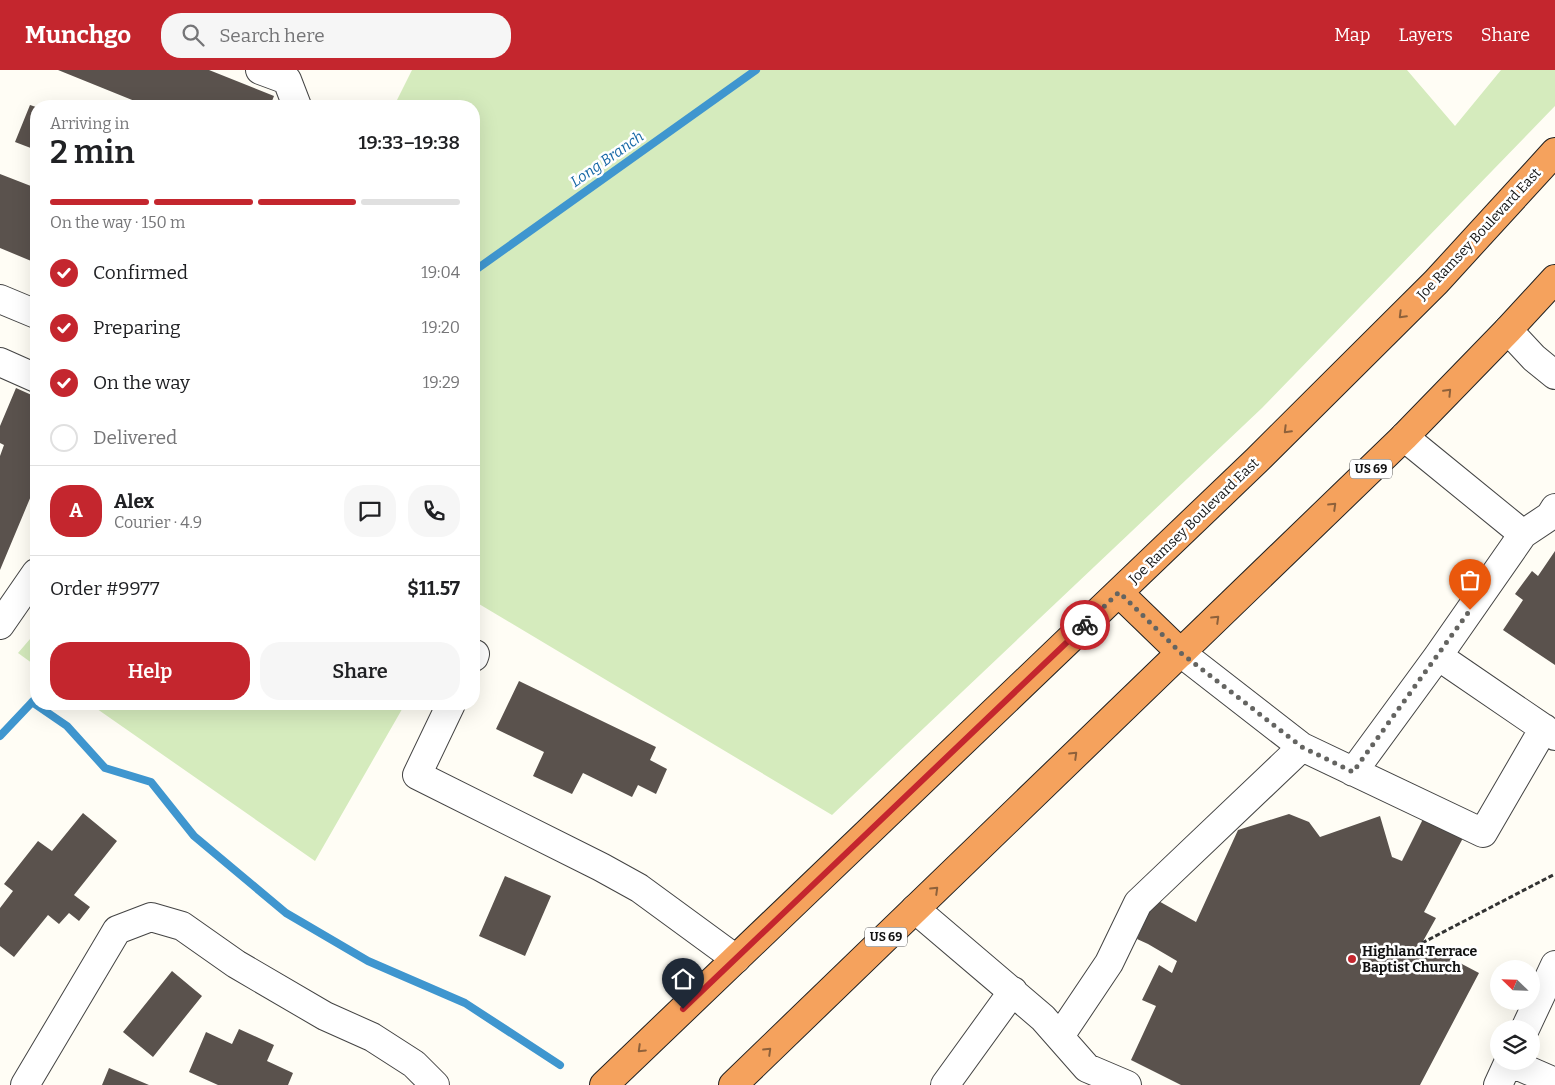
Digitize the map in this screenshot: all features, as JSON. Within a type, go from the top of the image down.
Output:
[{"type":"highway","name":"Joe Ramsey Boulevard East","points":[[604,1085],[1257,460],[1436,282],[1555,152]]},
{"type":"highway","name":"US 69","points":[[733,1085],[1404,437],[1555,279]]},
{"type":"highway","points":[[1119,592],[1181,653]]},
{"type":"street","points":[[260,70],[287,80],[295,100]]},
{"type":"street","points":[[0,298],[30,311]]},
{"type":"street","points":[[1508,330],[1534,358],[1555,375]]},
{"type":"street","points":[[0,362],[30,375]]},
{"type":"street","points":[[1404,437],[1523,534]]},
{"type":"street","points":[[1353,772],[1438,656],[1523,534],[1553,514]]},
{"type":"street","points":[[0,624],[30,582]]},
{"type":"street","points":[[1181,653],[1302,747],[1483,833],[1549,732],[1438,656]]},
{"type":"street","points":[[448,710],[417,774],[592,862],[639,888],[736,959]]},
{"type":"street","points":[[1060,1036],[1109,963],[1138,903],[1302,747]]},
{"type":"street","points":[[915,909],[1043,1018],[1087,1068],[1127,1085]]},
{"type":"street","points":[[25,1085],[117,930],[151,917],[182,926],[236,964],[325,1016],[372,1037],[414,1064],[434,1085]]},
{"type":"street","points":[[1529,1020],[1555,965]]},
{"type":"street","points":[[944,1085],[1013,991]]},
{"type":"street","points":[[1498,1085],[1505,1070]]},
{"type":"street","points":[[1527,1070],[1555,1082]]},
{"type":"path","points":[[1422,943],[1555,874]]},
{"type":"green space","points":[[412,70],[1407,70],[1455,126],[1501,70],[1555,70],[1555,106],[1262,408],[832,815],[480,605],[480,100],[397,100]]},
{"type":"green space","points":[[30,639],[30,662],[18,653]]},
{"type":"green space","points":[[99,710],[402,710],[315,861]]},
{"type":"building","points":[[58,70],[209,70],[274,96],[272,100],[132,100]]},
{"type":"building","points":[[30,105],[30,148],[15,142]]},
{"type":"building","points":[[0,174],[30,186],[30,260],[0,248]]},
{"type":"building","points":[[16,388],[30,394],[30,498],[0,570],[0,456],[4,445],[0,443],[0,426]]},
{"type":"building","points":[[1555,551],[1555,665],[1503,630],[1523,600],[1515,594],[1532,571],[1538,576]]},
{"type":"building","points":[[519,681],[656,747],[650,760],[667,769],[656,794],[638,785],[632,797],[583,773],[572,794],[533,776],[544,752],[496,729]]},
{"type":"building","points":[[83,813],[117,841],[74,895],[90,907],[79,921],[69,913],[59,924],[48,915],[14,957],[0,946],[0,908],[13,891],[4,884],[38,841],[52,851]]},
{"type":"building","points":[[1289,814],[1309,822],[1320,837],[1380,816],[1392,857],[1402,861],[1424,817],[1463,838],[1424,912],[1436,918],[1422,943],[1479,973],[1420,1085],[1181,1085],[1131,1060],[1156,1006],[1142,1000],[1159,965],[1172,973],[1177,961],[1137,939],[1155,899],[1196,922],[1238,830]]},
{"type":"building","points":[[505,876],[551,896],[525,956],[479,936]]},
{"type":"building","points":[[172,971],[202,996],[153,1057],[123,1032]]},
{"type":"building","points":[[239,1029],[274,1045],[267,1061],[293,1073],[288,1085],[218,1085],[189,1072],[206,1032],[232,1044]]},
{"type":"building","points":[[109,1068],[149,1085],[102,1085]]},
{"type":"waterway","name":"Long Branch","points":[[480,267],[756,70]]},
{"type":"waterway","name":"Long Branch","points":[[0,736],[30,704]]},
{"type":"waterway","points":[[44,710],[67,726],[105,768],[151,782],[194,836],[286,913],[368,961],[465,1003],[560,1065]]},
{"type":"way so far","points":[[1085,625],[1119,592],[1181,653],[1302,747],[1353,772],[1470,610]]},
{"type":"place","name":"Highland Terrace Baptist Church","points":[[1352,959]]},
{"type":"route","points":[[683,1009],[1085,625]]}]
